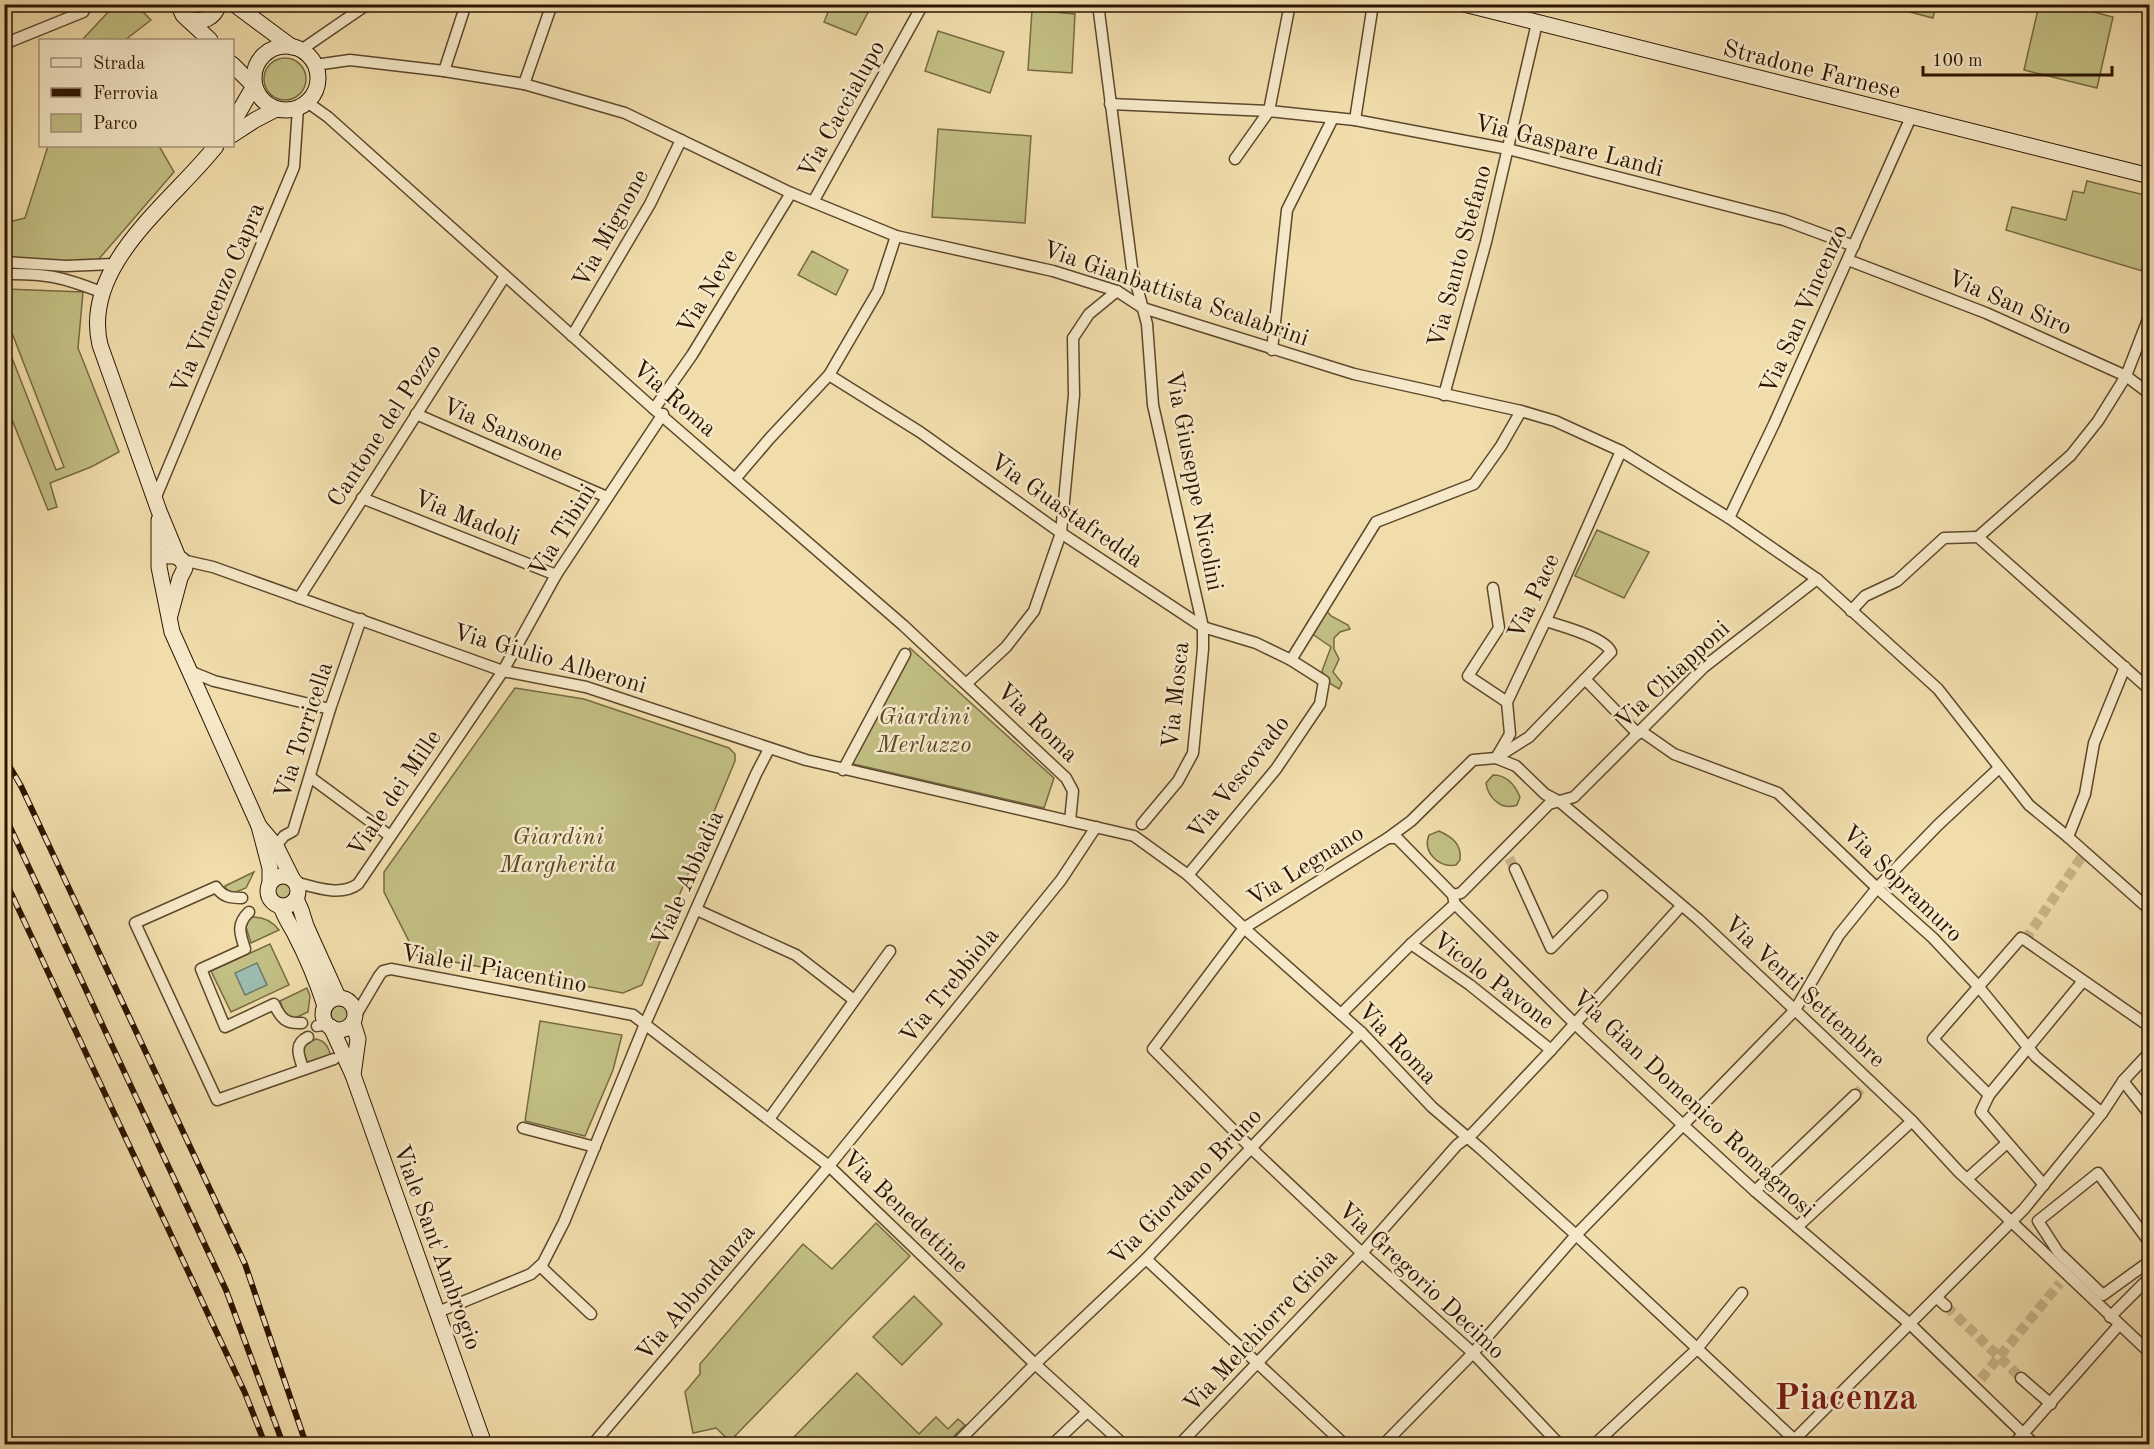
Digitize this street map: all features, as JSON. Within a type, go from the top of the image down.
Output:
[{"type":"main road","points":[[177,4],[183,15],[209,39]]},
{"type":"main road","points":[[189,19],[203,21],[210,18],[215,14],[219,4]]},
{"type":"main road","points":[[234,4],[309,56],[318,75],[317,85],[314,94],[303,105],[288,111],[276,109],[259,96],[254,86],[234,66]]},
{"type":"main road","points":[[255,4],[262,25]]},
{"type":"main road","name":"Stradone Farnese","points":[[1464,4],[2150,176]]},
{"type":"main road","points":[[234,121],[254,86],[253,75],[262,56],[281,46],[296,48]]},
{"type":"main road","points":[[234,134],[276,109]]},
{"type":"main road","points":[[169,621],[181,568],[100,345],[96,326],[97,305],[114,264],[123,250],[215,149]]},
{"type":"main road","points":[[157,505],[160,567],[169,621],[187,670],[259,826],[270,868],[269,896],[274,904],[290,905],[296,899],[298,890],[276,846],[259,826]]},
{"type":"main road","points":[[160,567],[166,557],[181,568]]},
{"type":"main road","points":[[160,567],[168,580],[181,568]]},
{"type":"main road","points":[[270,883],[277,877],[286,876],[293,880]]},
{"type":"main road","points":[[296,899],[338,997]]},
{"type":"main road","points":[[281,906],[320,988],[325,1006],[323,1015],[325,1026],[340,1030],[354,1019],[351,1002],[338,997],[325,1006]]},
{"type":"main road","name":"Viale Sant'Ambrogio","points":[[353,1075],[358,1039],[354,1019]]},
{"type":"main road","name":"Viale Sant'Ambrogio","points":[[325,1026],[353,1075],[484,1441]]},
{"type":"street","points":[[4,44],[83,12],[88,4]]},
{"type":"street","points":[[296,48],[368,4]]},
{"type":"street","points":[[524,84],[552,4]]},
{"type":"street","name":"Via Caccialupo","points":[[813,202],[923,4]]},
{"type":"street","name":"Via Giuseppe Nicolini","points":[[1098,4],[1132,268],[1147,324],[1153,405],[1203,627]]},
{"type":"street","points":[[1234,159],[1269,111],[1290,4]]},
{"type":"street","points":[[1355,120],[1373,4]]},
{"type":"street","points":[[444,71],[466,5]]},
{"type":"street","name":"Via Santo Stefano","points":[[1444,395],[1486,242],[1538,23]]},
{"type":"street","name":"Via Gianbattista Scalabrini","points":[[315,65],[350,60],[444,71],[524,84],[625,113],[791,193],[896,236],[1053,271],[1118,291],[1143,308],[1354,374],[1521,411],[1555,421],[1621,452],[1729,518],[1817,579],[1938,689],[2029,805],[2150,910]]},
{"type":"street","name":"Via Gaspare Landi","points":[[1110,104],[1269,111],[1355,120],[1508,148],[1784,220],[1854,246]]},
{"type":"street","name":"Via Roma","points":[[303,105],[328,117],[572,336],[967,683],[1066,778],[1073,791],[1070,821],[1134,836],[1188,875],[1361,1032],[1432,1107],[1576,1235],[1794,1443]]},
{"type":"street","name":"Via Vincenzo Capra","points":[[157,505],[294,167],[303,105]]},
{"type":"street","name":"Via San Vincenzo","points":[[1729,518],[1911,117]]},
{"type":"street","points":[[1272,350],[1287,210],[1333,118]]},
{"type":"street","name":"Via Mignone","points":[[572,336],[650,204],[681,140]]},
{"type":"street","name":"Via Neve","points":[[659,412],[791,193]]},
{"type":"street","points":[[735,479],[829,375],[878,291],[896,236]]},
{"type":"street","name":"Via San Siro","points":[[1848,260],[1986,313],[2126,376],[2150,394]]},
{"type":"street","points":[[4,262],[66,266],[114,264]]},
{"type":"street","points":[[4,274],[40,274],[64,278],[101,292]]},
{"type":"street","name":"Cantone del Pozzo","points":[[299,598],[505,276]]},
{"type":"street","points":[[967,683],[1006,647],[1034,611],[1061,533],[1074,395],[1072,338],[1089,314],[1118,291]]},
{"type":"street","points":[[1851,611],[1864,596],[1897,581],[1944,538],[1978,537],[2071,455],[2098,421],[2126,376],[2150,314]]},
{"type":"street","name":"Via Guastafredda","points":[[829,375],[920,432],[1061,533],[1203,627],[1256,643],[1291,660],[1324,681],[1320,704]]},
{"type":"street","points":[[1291,660],[1376,522],[1474,483],[1501,446],[1521,411]]},
{"type":"street","name":"Via Tibini","points":[[503,672],[556,575],[659,412]]},
{"type":"street","name":"Via Sansone","points":[[416,414],[607,497]]},
{"type":"street","name":"Via Pace","points":[[1507,702],[1546,621],[1621,452]]},
{"type":"street","name":"Via Madoli","points":[[362,498],[556,575]]},
{"type":"street","points":[[1978,537],[2150,690]]},
{"type":"street","name":"Via Giulio Alberoni","points":[[181,568],[213,567],[503,672],[586,687],[769,749],[843,770],[1070,821]]},
{"type":"street","name":"Via Chiapponi","points":[[1341,1014],[1454,899],[1506,855],[1549,804],[1574,797],[1704,667],[1817,579]]},
{"type":"street","points":[[1493,588],[1499,628],[1468,676],[1507,702],[1510,734],[1496,758]]},
{"type":"street","name":"Via Torricella","points":[[276,846],[284,836],[293,831],[330,709],[361,619]]},
{"type":"street","name":"Via Legnano","points":[[1244,928],[1388,838],[1411,821],[1473,760],[1496,758],[1529,737],[1611,652],[1601,641],[1546,621]]},
{"type":"street","name":"Via Mosca","points":[[1142,824],[1178,781],[1193,753],[1203,627]]},
{"type":"street","points":[[843,770],[905,654]]},
{"type":"street","points":[[2068,837],[2085,794],[2094,743],[2125,667]]},
{"type":"street","points":[[187,670],[214,681],[330,709]]},
{"type":"street","name":"Viale dei Mille","points":[[293,880],[322,888],[345,890],[358,884],[503,672]]},
{"type":"street","name":"Via Sopramuro","points":[[1585,679],[1639,732],[1674,754],[1778,793],[1933,938],[1978,986],[2036,1057],[2102,1113]]},
{"type":"street","name":"Via Vescovado","points":[[1188,875],[1275,769],[1320,704]]},
{"type":"street","name":"Viale Abbadia","points":[[540,1266],[564,1222],[645,1024],[769,749]]},
{"type":"street","name":"Via Venti Settembre","points":[[1496,758],[1516,766],[1545,794],[1560,802],[1681,906],[1795,1010],[1862,1089],[1912,1121],[1967,1179],[2150,1353]]},
{"type":"street","points":[[1384,1444],[1473,1353],[1576,1235],[1795,1010],[1839,935],[1877,888],[1938,825],[1999,768]]},
{"type":"street","points":[[310,777],[390,836]]},
{"type":"street","name":"Via Trebbiola","points":[[829,1166],[1062,880],[1096,827]]},
{"type":"street","name":"Via Gian Domenico Romagnosi","points":[[1388,838],[1397,838],[1575,1024],[1755,1191],[1978,1383],[2034,1444]]},
{"type":"street","points":[[1515,869],[1551,948],[1602,896]]},
{"type":"street","points":[[242,898],[229,898],[216,886],[135,923],[217,1100],[334,1059]]},
{"type":"street","name":"Via Melchiorre Gioia","points":[[1180,1444],[1362,1253],[1457,1145],[1551,1050],[1681,906]]},
{"type":"street","points":[[697,910],[795,955],[854,1000]]},
{"type":"street","points":[[249,912],[241,922],[239,933],[245,949],[201,969],[225,1027],[274,1004],[284,1021],[291,1024],[302,1023]]},
{"type":"street","name":"Via Gregorio Decimo","points":[[1244,928],[1152,1050],[1362,1253],[1473,1353],[1559,1444]]},
{"type":"street","points":[[1989,1095],[1933,1039],[2021,938],[2150,1027]]},
{"type":"street","name":"Vicolo Pavone","points":[[1411,944],[1470,985],[1551,1050]]},
{"type":"street","points":[[768,1119],[890,951]]},
{"type":"street","name":"Viale il Piacentino","points":[[354,1019],[379,976],[383,971],[391,969],[633,1015],[645,1024]]},
{"type":"street","points":[[2044,1185],[1981,1112],[1989,1095],[2083,981]]},
{"type":"street","name":"Via Benedettine","points":[[645,1024],[829,1166],[1035,1364],[1123,1444]]},
{"type":"street","name":"Via Giordano Bruno","points":[[956,1444],[1035,1364],[1146,1258],[1361,1032]]},
{"type":"street","points":[[303,1068],[298,1047],[302,1040],[308,1037]]},
{"type":"street","points":[[1794,1443],[2012,1221],[2102,1113],[2123,1081],[2150,1052]]},
{"type":"street","points":[[2123,1081],[2150,1116]]},
{"type":"street","points":[[1755,1191],[1862,1089]]},
{"type":"street","points":[[1797,1227],[1912,1121]]},
{"type":"street","points":[[524,1128],[595,1147]]},
{"type":"street","points":[[1967,1179],[2007,1143]]},
{"type":"street","name":"Via Abbondanza","points":[[593,1444],[829,1166]]},
{"type":"street","points":[[2150,1244],[2098,1173],[2038,1221],[2058,1252],[2103,1295],[2150,1261]]},
{"type":"street","points":[[1146,1258],[1344,1444]]},
{"type":"street","points":[[438,1312],[531,1274],[540,1266],[591,1314]]},
{"type":"street","points":[[2060,1283],[2068,1274]]},
{"type":"street","points":[[2110,1317],[2150,1277]]},
{"type":"street","points":[[1594,1444],[1696,1350],[1742,1293]]},
{"type":"street","points":[[1937,1298],[1946,1306]]},
{"type":"street","points":[[2014,1444],[2119,1325]]},
{"type":"street","points":[[2021,1378],[2051,1404]]},
{"type":"street","points":[[1053,1444],[1087,1412]]},
{"type":"green space","points":[[831,4],[872,5],[856,35],[824,22]]},
{"type":"green space","points":[[136,5],[151,20],[126,39],[83,39],[110,10]]},
{"type":"green space","points":[[1883,5],[1936,5],[1933,18]]},
{"type":"green space","points":[[2039,5],[2067,5],[2113,17],[2097,88],[2024,70]]},
{"type":"green space","points":[[1032,10],[1075,14],[1072,73],[1028,70]]},
{"type":"green space","points":[[938,31],[1004,52],[990,93],[925,71]]},
{"type":"green space","points":[[285,58],[300,64],[306,79],[300,94],[285,100],[270,94],[264,79],[270,64]]},
{"type":"green space","points":[[938,129],[1031,136],[1025,223],[932,217]]},
{"type":"green space","points":[[48,147],[160,147],[174,172],[98,260],[59,264],[5,260],[4,223],[25,218]]},
{"type":"green space","points":[[2087,181],[2149,196],[2149,273],[2006,230],[2012,207],[2066,220],[2073,191],[2084,193]]},
{"type":"green space","points":[[812,251],[848,270],[836,295],[798,275]]},
{"type":"green space","points":[[5,289],[83,292],[78,348],[119,452],[91,467],[50,483],[57,507],[48,510],[5,402],[5,340],[56,470],[64,467],[5,315]]},
{"type":"green space","points":[[1597,530],[1649,552],[1624,598],[1575,576]]},
{"type":"green space","points":[[1325,609],[1331,616],[1348,625],[1350,629],[1340,632],[1334,638],[1334,649],[1339,659],[1333,672],[1342,683],[1339,689],[1326,681],[1322,671],[1331,647],[1311,633]]},
{"type":"green space","name":"Giardini Merluzzo","points":[[910,648],[1054,778],[1044,808],[849,763]]},
{"type":"green space","name":"Giardini Margherita","points":[[515,688],[584,699],[729,748],[735,754],[735,761],[642,985],[623,993],[416,955],[384,892],[384,872]]},
{"type":"green space","points":[[1493,775],[1506,779],[1513,785],[1520,797],[1517,805],[1501,805],[1493,798],[1486,783]]},
{"type":"green space","points":[[1439,831],[1458,845],[1460,860],[1456,865],[1444,864],[1430,853],[1427,841],[1429,835]]},
{"type":"green space","points":[[254,872],[246,888],[233,893],[226,889],[225,886]]},
{"type":"green space","points":[[283,883],[289,886],[292,892],[289,898],[283,901],[277,898],[274,892],[277,886]]},
{"type":"green space","points":[[253,917],[268,920],[279,930],[251,943],[246,927]]},
{"type":"green space","points":[[270,944],[289,985],[231,1012],[211,971]]},
{"type":"green space","points":[[307,988],[310,996],[308,1012],[295,1018],[289,1016],[283,1010],[280,1001]]},
{"type":"green space","points":[[340,1005],[346,1008],[349,1014],[346,1020],[340,1023],[334,1020],[331,1014],[334,1008]]},
{"type":"green space","points":[[540,1021],[622,1035],[613,1070],[585,1136],[525,1121]]},
{"type":"green space","points":[[316,1039],[326,1045],[331,1056],[307,1062],[304,1054],[305,1044]]},
{"type":"green space","points":[[876,1223],[910,1256],[735,1436],[743,1444],[733,1444],[716,1428],[693,1433],[685,1392],[700,1374],[700,1364],[803,1244],[832,1269]]},
{"type":"green space","points":[[914,1296],[942,1324],[902,1365],[873,1337]]},
{"type":"green space","points":[[857,1373],[919,1434],[936,1417],[948,1429],[958,1419],[965,1425],[946,1444],[787,1444]]},
{"type":"shaded area","points":[[257,963],[267,985],[245,995],[235,973]]},
{"type":"tunnel","points":[[2025,940],[2085,852]]},
{"type":"tunnel","points":[[1509,858],[1515,869]]},
{"type":"tunnel","points":[[1855,1095],[1861,1089]]},
{"type":"tunnel","points":[[1981,1379],[2060,1283]]},
{"type":"tunnel","points":[[1946,1306],[2021,1378]]},
{"type":"railway","points":[[4,757],[21,786],[245,1264],[306,1444]]},
{"type":"railway","points":[[4,814],[226,1290],[283,1444]]},
{"type":"railway","points":[[4,878],[245,1393],[265,1444]]},
{"type":"district","name":"Piacenza","points":[[1846,1396]]}]
